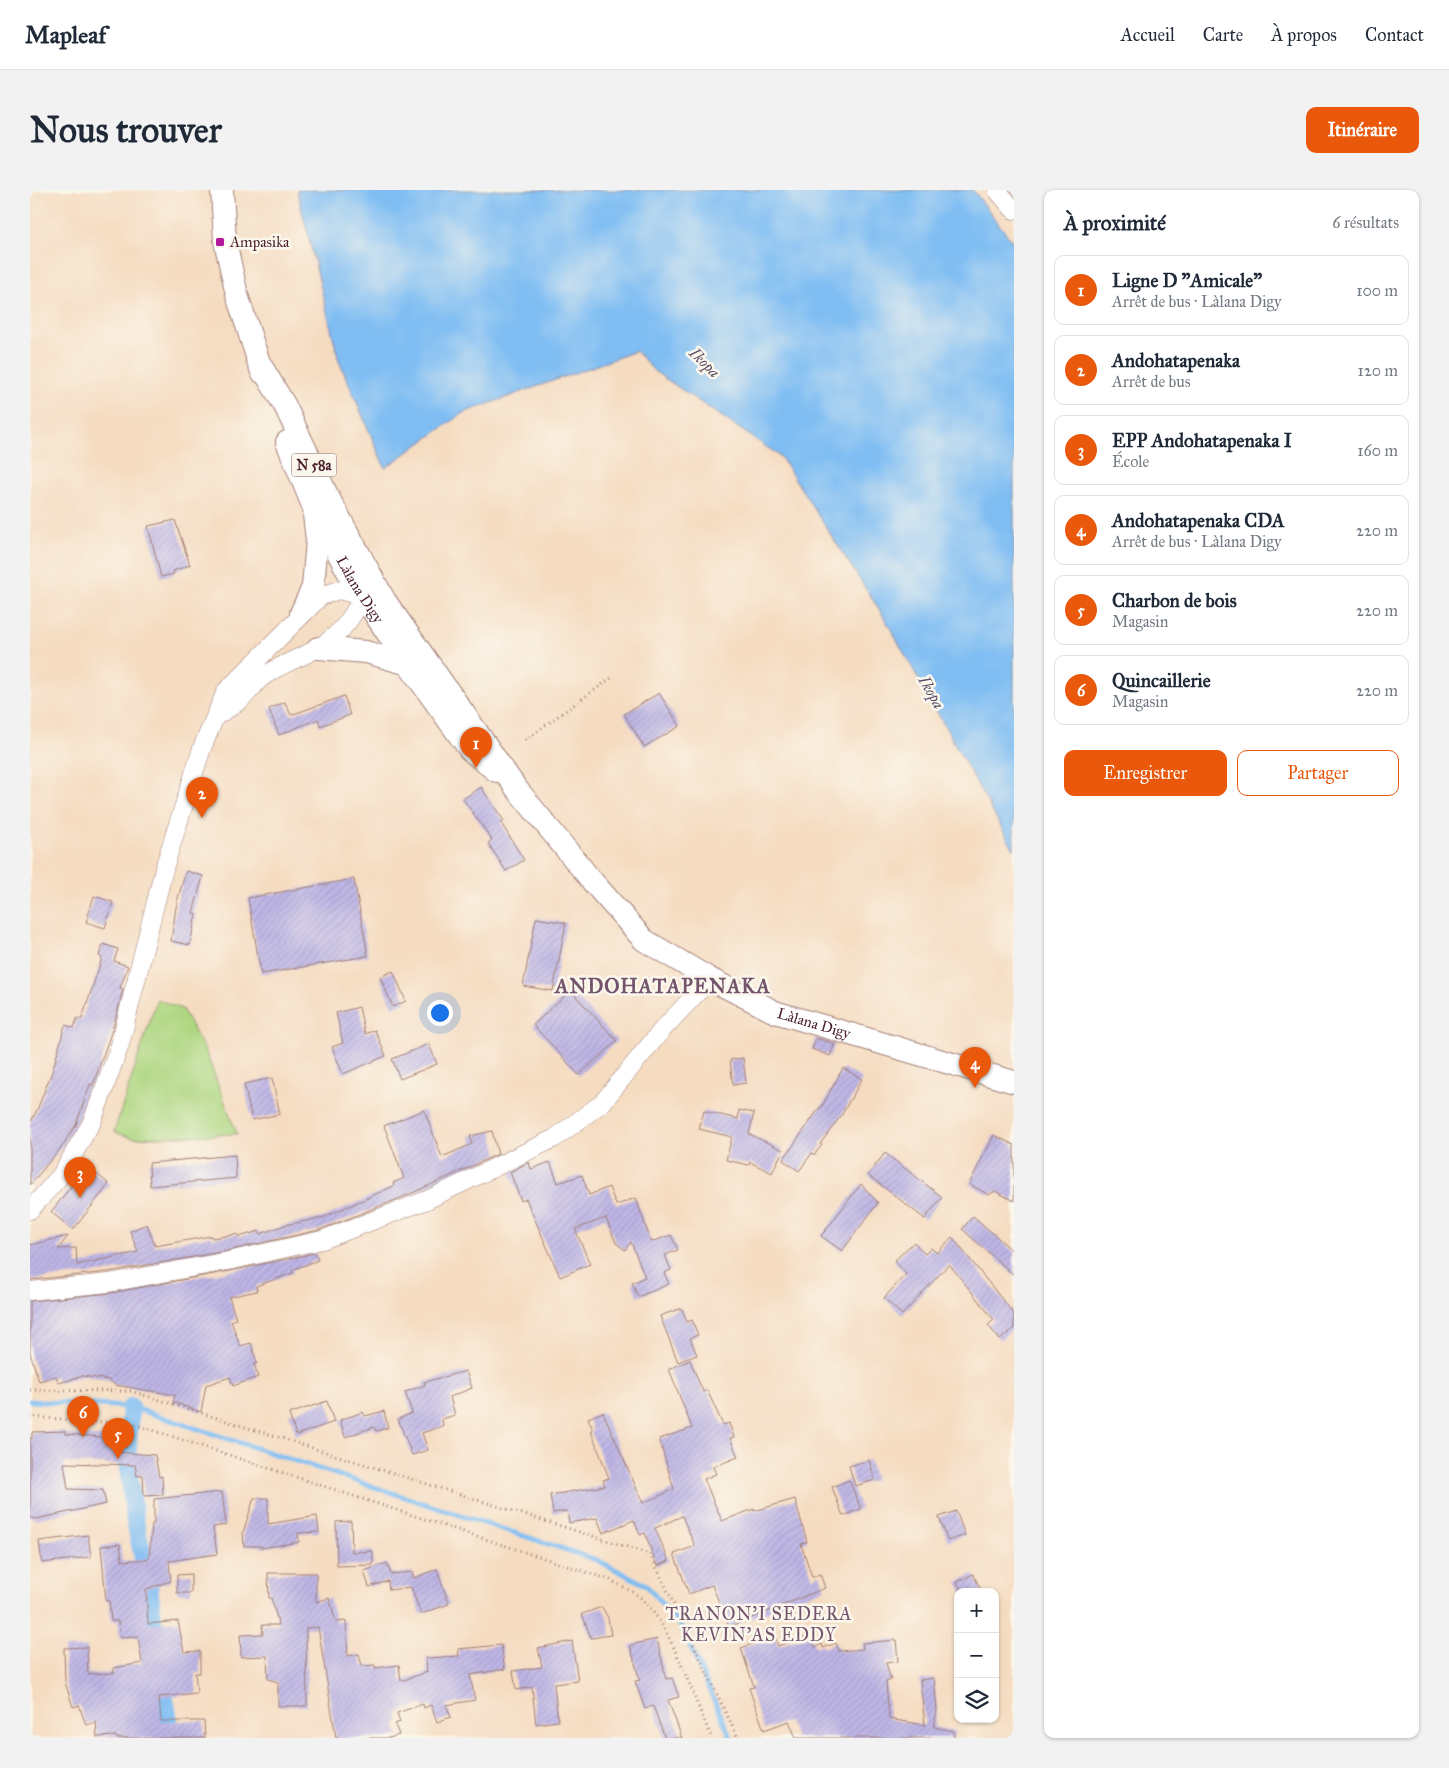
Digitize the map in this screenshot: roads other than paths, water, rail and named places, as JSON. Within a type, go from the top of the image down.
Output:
[{"type":"main road","name":"Làlana Digy","points":[[222,190],[225,240],[237,295],[275,413],[314,506],[363,596],[408,664],[470,750],[516,788]]},
{"type":"main road","name":"Làlana Digy","points":[[257,359],[285,406],[328,496],[385,601],[516,788],[592,881],[644,940],[710,979],[775,1012],[1014,1082]]},
{"type":"main road","points":[[301,613],[314,581],[317,540],[314,506]]},
{"type":"main road","points":[[318,648],[366,652],[408,664]]},
{"type":"street","points":[[997,190],[1014,210]]},
{"type":"street","points":[[216,716],[239,701],[261,679],[293,658],[318,648],[350,619],[363,596],[368,572]]},
{"type":"street","points":[[30,1210],[61,1175],[92,1122],[120,1045],[165,865],[202,748],[226,691],[301,613],[321,596],[339,590],[385,601]]},
{"type":"street","points":[[30,1291],[109,1283],[228,1261],[322,1240],[427,1200],[555,1138],[602,1103],[662,1030],[710,979]]},
{"type":"water","name":"Ikopa","points":[[297,190],[973,190],[1014,244],[1014,850],[884,617],[780,456],[654,371],[636,351],[463,413],[385,468],[339,361]]},
{"type":"waterway","points":[[30,1401],[131,1407],[597,1560],[646,1585],[681,1626],[731,1738]]},
{"type":"waterway","points":[[131,1407],[127,1459],[135,1521],[149,1585],[156,1646]]},
{"type":"waterway","points":[[161,1675],[172,1738]]},
{"type":"place","name":"Ampasika","points":[[220,242]]},
{"type":"place","name":"Ligne D \"Amicale\"","points":[[476,768]]},
{"type":"place","name":"Andohatapenaka","points":[[202,818]]},
{"type":"place","name":"Andohatapenaka CDA","points":[[975,1088]]},
{"type":"place","name":"EPP Andohatapenaka I","points":[[80,1198]]},
{"type":"place","name":"Quincaillerie","points":[[83,1437]]},
{"type":"place","name":"Charbon de bois","points":[[118,1459]]},
{"type":"district","name":"ANDOHATAPENAKA","points":[[663,986]]},
{"type":"district","name":"TRANON'I SEDERA KEVIN'AS EDDY","points":[[759,1624]]}]
